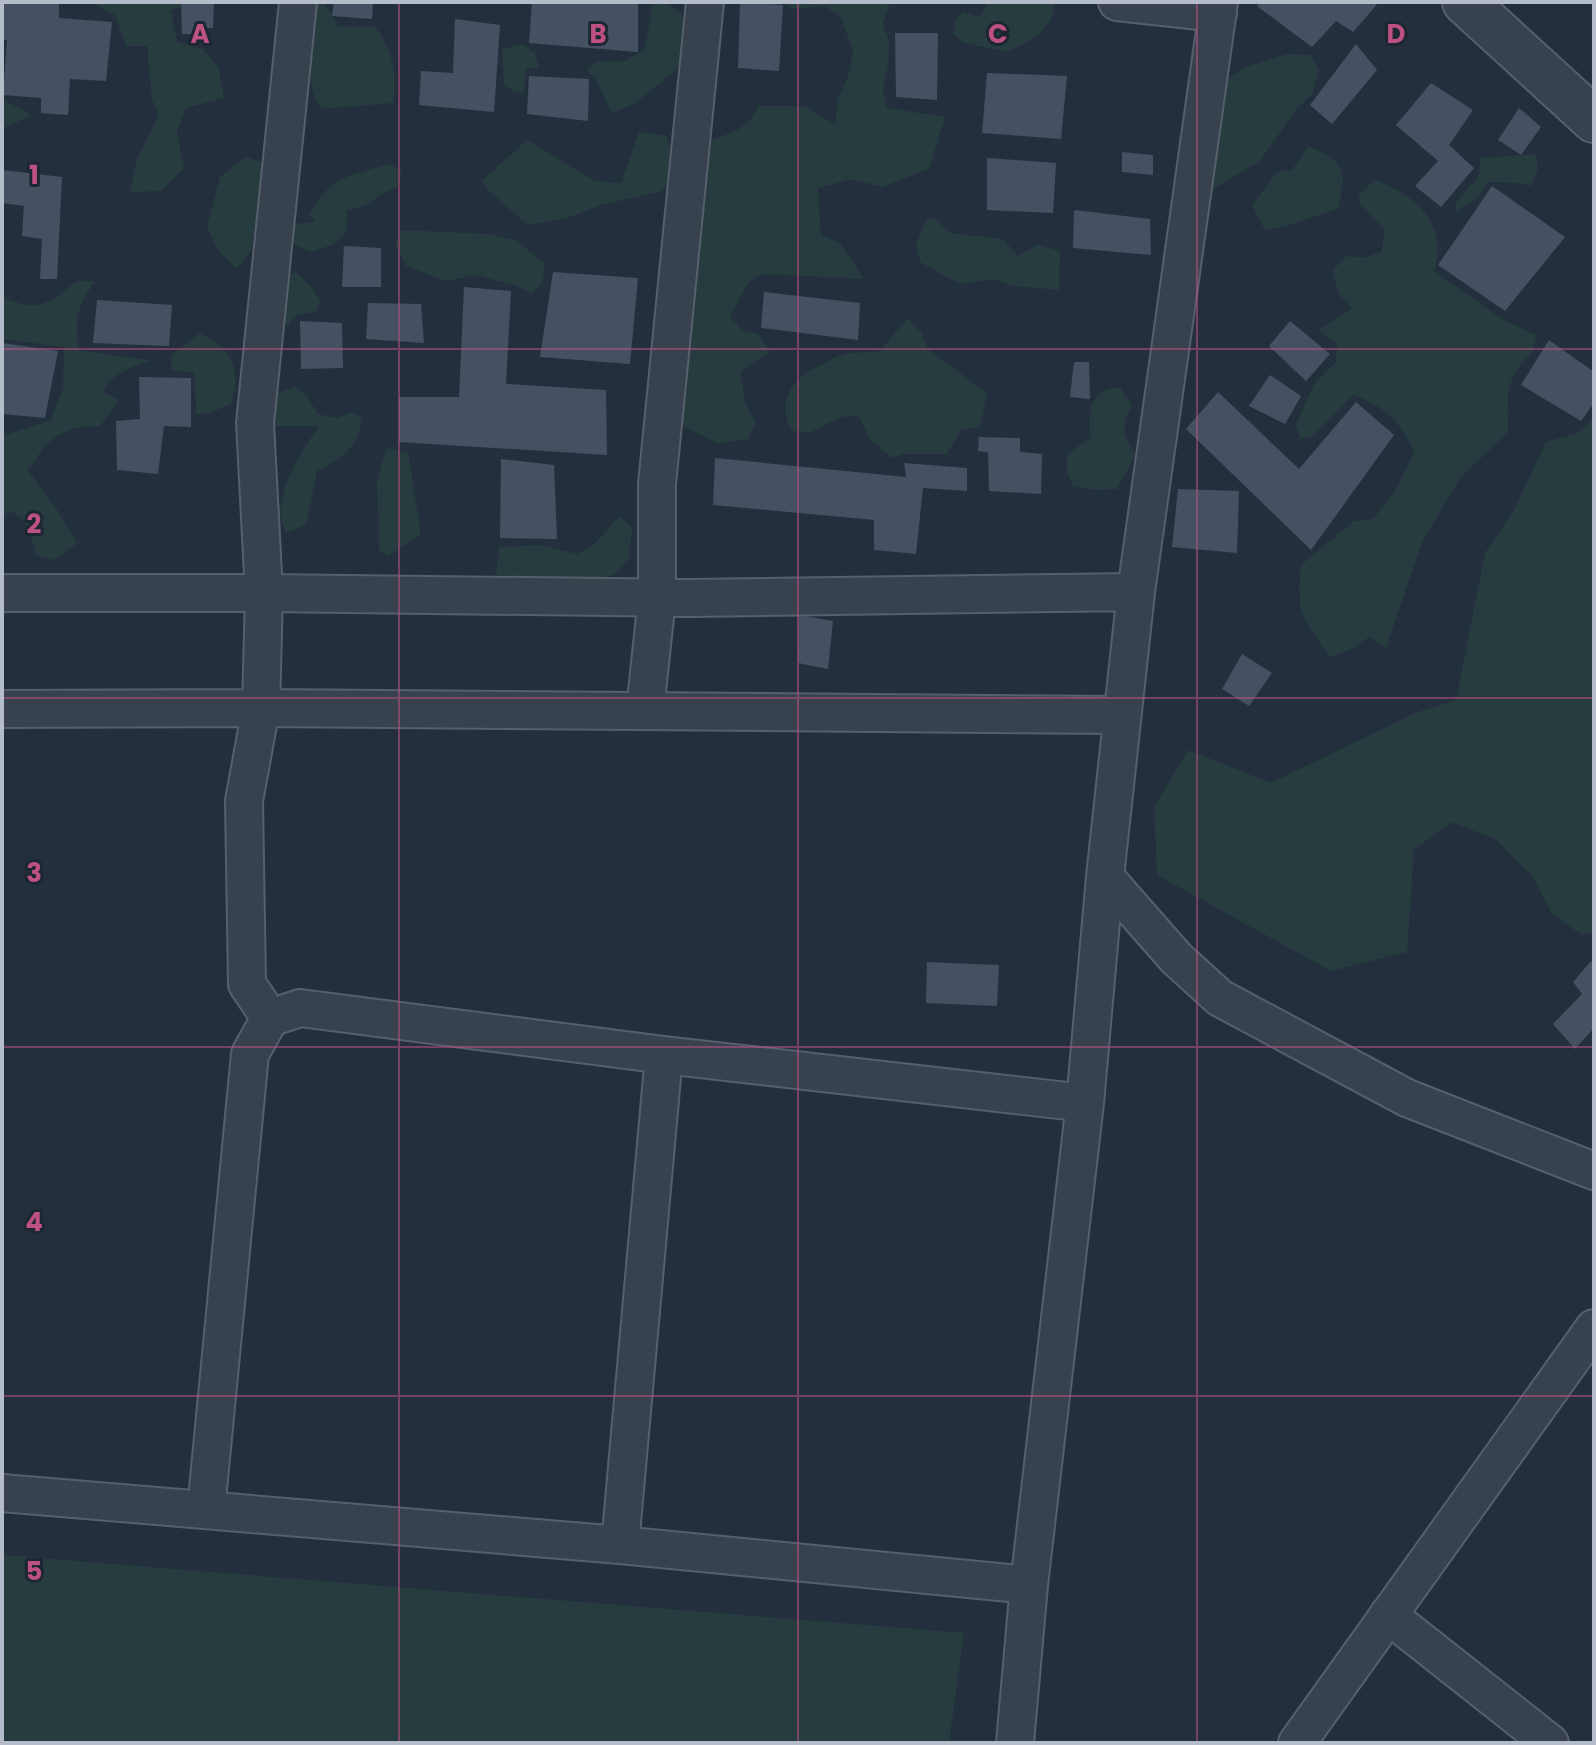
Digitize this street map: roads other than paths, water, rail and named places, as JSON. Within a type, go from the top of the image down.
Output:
[{"type":"street","points":[[270,1018],[247,984],[244,801],[261,708],[264,593],[255,423],[298,2]]},
{"type":"street","points":[[645,710],[657,598],[657,484],[705,2]]},
{"type":"street","points":[[1015,1743],[1029,1585],[1085,1103],[1105,877],[1136,592],[1218,7],[1117,2]]},
{"type":"street","points":[[1465,2],[1594,120]]},
{"type":"street","points":[[2,593],[657,598],[1136,592]]},
{"type":"street","points":[[2,709],[645,710],[1122,715]]},
{"type":"street","points":[[1105,877],[1176,958],[1220,998],[1407,1098],[1594,1171]]},
{"type":"street","points":[[206,1510],[250,1054],[270,1018],[300,1008],[664,1055],[1085,1103]]},
{"type":"street","points":[[620,1545],[664,1055]]},
{"type":"street","points":[[1297,1743],[1594,1328]]},
{"type":"street","points":[[2,1493],[620,1545],[1029,1585]]},
{"type":"street","points":[[1388,1615],[1550,1743]]}]
